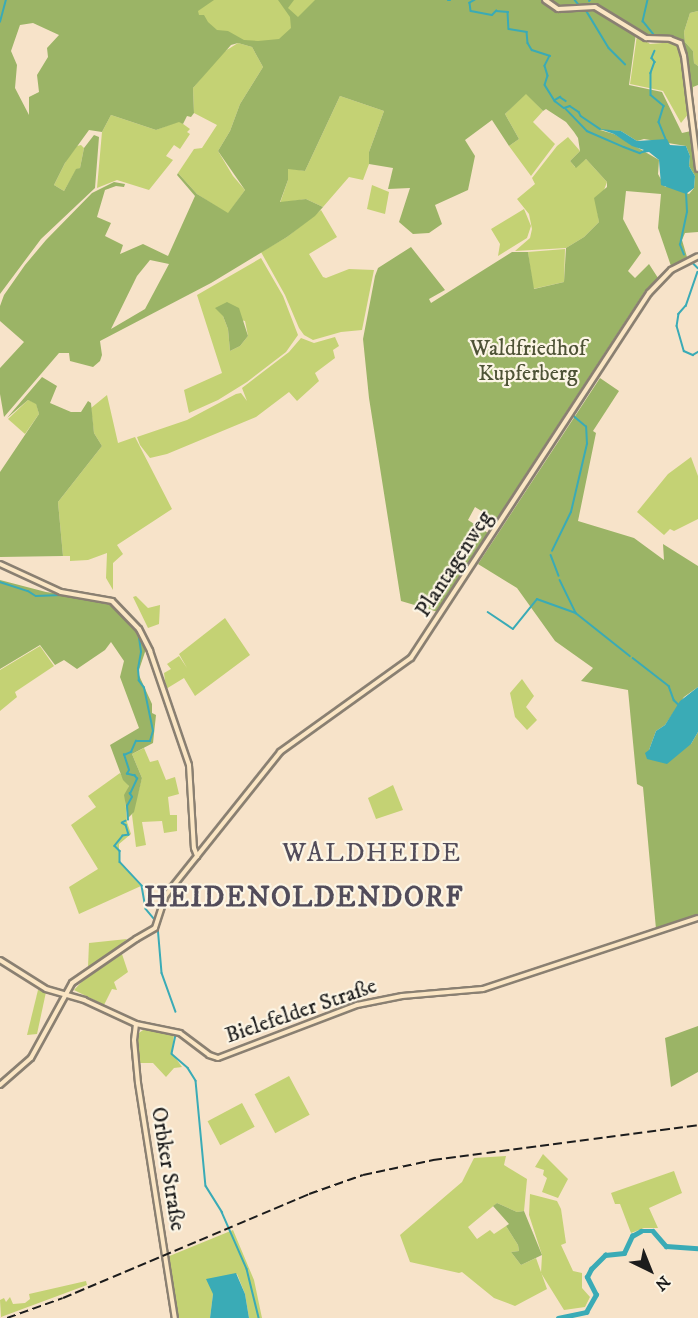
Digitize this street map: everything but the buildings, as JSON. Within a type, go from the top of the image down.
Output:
[{"type":"main road","points":[[545,0],[558,9],[595,7],[646,38],[670,39],[680,43],[684,56],[698,169]]},
{"type":"main road","name":"Plantagenweg","points":[[63,994],[82,974],[110,959],[128,944],[158,925],[160,908],[166,895],[280,752],[411,658],[649,293],[671,270],[698,256]]},
{"type":"main road","points":[[0,564],[62,592],[112,601],[139,629],[150,651],[189,765],[194,848],[198,857]]},
{"type":"main road","name":"Bielefelder Straße","points":[[0,960],[39,985],[87,1001],[136,1024],[180,1033],[209,1055],[218,1058],[357,1005],[402,996],[488,988],[698,918]]},
{"type":"main road","points":[[0,1085],[31,1058],[63,994]]},
{"type":"main road","name":"Orbker Straße","points":[[136,1024],[134,1040],[138,1083],[175,1318]]},
{"type":"green space","name":"Waldfriedhof Kupferberg","points":[[0,0],[214,0],[198,11],[199,15],[204,15],[217,30],[228,31],[244,40],[258,41],[279,39],[291,28],[290,17],[278,0],[294,0],[288,8],[298,17],[315,0],[544,0],[558,10],[595,8],[636,33],[629,85],[662,92],[682,133],[691,131],[692,142],[698,140],[698,232],[685,233],[682,240],[687,257],[671,266],[658,228],[661,194],[626,191],[623,219],[641,253],[628,271],[635,278],[649,264],[658,278],[645,291],[496,520],[475,507],[468,520],[488,533],[438,612],[401,601],[369,398],[363,339],[375,276],[378,268],[411,247],[445,290],[429,299],[431,303],[512,252],[528,252],[534,289],[564,282],[566,248],[584,237],[599,222],[594,198],[607,187],[607,182],[586,159],[576,168],[570,161],[580,151],[578,138],[566,122],[546,109],[543,111],[526,94],[505,114],[519,139],[509,146],[492,120],[465,140],[475,156],[468,190],[435,205],[442,224],[429,233],[413,234],[399,222],[410,188],[388,189],[393,168],[369,164],[369,152],[384,111],[340,96],[305,171],[288,169],[288,180],[280,202],[306,199],[323,207],[315,216],[287,237],[211,283],[100,341],[102,355],[100,361],[93,367],[70,361],[69,353],[59,353],[4,417],[0,394],[0,368],[24,342],[0,321],[0,306],[4,295],[46,240],[92,193],[114,182],[125,184],[124,187],[116,186],[105,190],[97,217],[111,223],[105,236],[123,245],[120,254],[143,244],[168,256],[195,196],[177,175],[178,173],[197,194],[228,213],[245,190],[218,151],[230,131],[240,104],[263,67],[252,47],[238,43],[231,45],[193,88],[194,113],[191,117],[187,116],[183,124],[179,122],[156,130],[111,115],[102,132],[89,130],[65,163],[54,185],[64,191],[76,169],[80,168],[84,148],[94,135],[99,137],[95,188],[41,239],[0,294]],"holes":[[[33,23],[59,35],[47,48],[48,57],[37,75],[39,92],[29,97],[29,115],[15,88],[17,65],[11,51],[20,25]],[[600,130],[621,131],[637,141],[644,139],[686,146],[690,156],[689,166],[695,176],[694,188],[689,194],[672,187],[665,187],[658,174],[659,160],[614,134]],[[150,260],[169,264],[145,309],[111,329],[137,276]]]},
{"type":"green space","points":[[173,0],[325,0],[283,44],[241,41],[222,36]]},
{"type":"green space","points":[[546,0],[698,0],[698,11],[690,13],[684,32],[685,42],[693,51],[694,63],[698,66],[698,85],[693,87],[693,94],[690,94],[684,46],[679,39],[641,34],[596,6],[558,8]]},
{"type":"green space","points":[[698,11],[698,66],[694,63],[693,51],[685,42],[684,32],[690,13]]},
{"type":"green space","points":[[637,35],[650,44],[675,42],[681,47],[689,113],[681,123],[663,91],[630,84]]},
{"type":"green space","points":[[238,43],[252,47],[263,67],[240,104],[230,131],[218,151],[233,176],[245,190],[228,214],[197,194],[178,173],[194,149],[202,148],[217,125],[194,113],[193,88],[222,53]]},
{"type":"green space","points":[[526,93],[543,111],[533,122],[555,144],[531,176],[509,146],[519,139],[505,114]]},
{"type":"green space","points":[[340,96],[384,111],[369,152],[369,164],[363,180],[349,177],[323,207],[306,199],[280,203],[288,180],[288,168],[305,171]]},
{"type":"green space","points":[[111,115],[156,130],[179,121],[190,129],[187,132],[190,134],[180,149],[174,145],[166,156],[173,160],[149,190],[117,180],[97,188],[102,132]]},
{"type":"green space","points":[[568,137],[580,151],[570,161],[575,167],[586,159],[607,182],[597,209],[599,222],[584,237],[566,248],[515,251],[530,238],[532,229],[529,214],[517,199],[535,184],[532,178],[557,146]]},
{"type":"green space","points":[[81,145],[84,148],[80,168],[76,170],[64,191],[54,185],[67,159],[77,146]]},
{"type":"green space","points":[[372,185],[389,192],[385,214],[367,209]]},
{"type":"green space","points":[[524,209],[531,226],[527,238],[498,256],[500,244],[491,229]]},
{"type":"green space","points":[[321,210],[337,237],[309,254],[323,277],[326,278],[349,269],[374,270],[362,330],[341,332],[313,340],[304,335],[299,328],[285,295],[261,252],[287,237]]},
{"type":"green space","points":[[565,249],[564,282],[533,289],[528,252]]},
{"type":"green space","points":[[261,258],[283,296],[298,335],[286,352],[247,382],[218,400],[189,413],[184,390],[222,373],[197,295]],"holes":[[[223,316],[245,321],[248,336],[240,346],[230,351],[228,329]]]},
{"type":"green space","points":[[227,302],[239,308],[248,336],[240,346],[230,351],[228,329],[223,316],[215,308]]},
{"type":"green space","points":[[335,337],[339,346],[333,350],[335,358],[315,373],[319,381],[297,401],[289,392],[256,417],[167,454],[150,458],[140,445],[137,437],[187,420],[236,394],[241,393],[247,401],[242,388],[289,352],[301,338],[314,343]]},
{"type":"green space","points":[[42,377],[57,386],[50,403],[71,412],[81,412],[88,401],[91,403],[94,433],[102,446],[58,502],[63,556],[0,557],[0,472],[39,414],[36,404],[28,400],[7,418]]},
{"type":"green space","points":[[600,378],[619,391],[593,431],[596,433],[578,521],[634,538],[664,560],[663,544],[698,566],[698,687],[684,697],[665,725],[656,731],[649,750],[691,744],[698,732],[698,915],[656,929],[643,787],[637,784],[628,690],[581,681],[593,668],[555,641],[517,588],[478,564]]},
{"type":"green space","points":[[107,395],[118,443],[135,437],[172,509],[117,545],[123,554],[113,563],[113,590],[106,578],[107,553],[88,560],[70,561],[70,556],[63,556],[58,502],[102,446],[94,433],[91,408]]},
{"type":"green space","points":[[28,400],[36,403],[39,414],[25,434],[8,419]]},
{"type":"green space","points":[[691,457],[698,476],[698,519],[674,531],[670,529],[664,535],[637,512],[668,474]]},
{"type":"green space","points":[[0,580],[46,592],[110,601],[130,620],[146,649],[138,673],[152,704],[152,713],[156,715],[153,743],[132,754],[142,778],[134,812],[128,818],[124,795],[129,786],[123,780],[110,745],[139,728],[120,677],[124,661],[111,642],[105,650],[77,669],[64,660],[55,665],[40,645],[0,669]]},
{"type":"green space","points":[[136,596],[148,608],[160,605],[159,624],[148,628],[133,597]]},
{"type":"green space","points":[[225,618],[250,655],[195,696],[184,678],[166,689],[164,673],[171,669],[167,664],[179,656],[187,668],[179,654]]},
{"type":"green space","points":[[40,646],[54,666],[15,692],[17,697],[0,711],[0,670]]},
{"type":"green space","points":[[522,679],[534,696],[526,707],[537,720],[527,730],[515,717],[510,693]]},
{"type":"green space","points":[[144,748],[150,762],[158,760],[166,780],[175,777],[179,794],[168,797],[170,815],[177,815],[177,831],[164,833],[162,821],[142,822],[146,845],[136,847],[132,815],[142,778],[132,754]]},
{"type":"green space","points":[[120,773],[129,786],[125,795],[127,822],[131,834],[119,844],[119,862],[141,886],[79,914],[69,887],[98,869],[71,825],[96,807],[88,796]]},
{"type":"green space","points":[[393,785],[403,810],[376,819],[368,798]]},
{"type":"green space","points":[[127,939],[113,954],[88,967],[89,943]]},
{"type":"green space","points":[[122,954],[128,972],[114,982],[117,990],[112,989],[104,1005],[74,990],[91,972]]},
{"type":"green space","points":[[38,990],[46,992],[37,1034],[27,1035]]},
{"type":"green space","points":[[698,1026],[698,1072],[671,1087],[665,1038]]},
{"type":"green space","points":[[146,1028],[174,1033],[172,1053],[182,1067],[174,1068],[166,1077],[153,1063],[137,1063],[136,1035]]},
{"type":"green space","points":[[289,1076],[310,1115],[275,1133],[255,1094]]},
{"type":"green space","points":[[242,1103],[255,1127],[220,1145],[208,1121]]},
{"type":"green space","points":[[543,1154],[568,1179],[558,1198],[542,1192],[547,1178],[543,1175],[544,1170],[535,1167]]},
{"type":"green space","points":[[506,1156],[504,1165],[527,1179],[524,1211],[517,1212],[497,1203],[468,1227],[477,1239],[490,1230],[494,1234],[506,1226],[518,1245],[519,1251],[511,1252],[521,1265],[536,1258],[547,1289],[515,1306],[494,1298],[462,1272],[410,1262],[400,1235],[462,1182],[474,1158]]},
{"type":"green space","points":[[674,1171],[682,1193],[649,1208],[658,1228],[644,1228],[631,1233],[620,1204],[615,1204],[611,1193]]},
{"type":"green space","points":[[530,1194],[557,1201],[561,1209],[566,1243],[561,1245],[573,1271],[582,1273],[582,1288],[590,1297],[585,1307],[564,1310],[541,1273],[542,1255],[529,1215]]},
{"type":"green space","points":[[497,1203],[517,1212],[524,1211],[542,1255],[521,1265],[511,1252],[519,1251],[518,1245],[506,1226],[509,1224],[493,1206]]},
{"type":"green space","points":[[233,1230],[254,1280],[262,1318],[249,1318],[245,1294],[237,1274],[223,1277],[213,1294],[210,1318],[177,1318],[167,1257]]},
{"type":"green space","points":[[86,1281],[87,1285],[1,1317],[0,1300],[4,1298],[6,1302],[10,1297],[13,1304],[25,1303],[30,1299],[29,1294]]},
{"type":"water","points":[[600,129],[621,131],[637,141],[667,139],[670,145],[686,146],[690,156],[689,166],[695,176],[694,188],[686,194],[661,185],[659,160],[649,152],[640,153],[644,150]]},
{"type":"water","points":[[698,687],[698,732],[691,744],[667,764],[647,759],[645,753],[649,750],[656,731],[665,725],[680,701]]},
{"type":"water","points":[[236,1273],[245,1294],[249,1318],[210,1318],[213,1294],[206,1279]]},
{"type":"waterway","points":[[0,22],[6,0]]},
{"type":"waterway","points":[[475,0],[470,3],[471,11],[492,15],[496,11],[508,12],[509,29],[527,32],[528,43],[532,50],[550,56],[545,66],[548,76],[545,85],[555,101],[564,108],[570,106],[600,129]]},
{"type":"waterway","points":[[575,0],[579,5]]},
{"type":"waterway","points":[[648,0],[643,21],[655,36]]},
{"type":"waterway","points":[[586,10],[609,48],[625,64]]},
{"type":"waterway","points":[[655,51],[652,58],[655,62],[651,73],[651,95],[664,106],[659,122],[666,139]]},
{"type":"waterway","points":[[555,100],[560,97],[566,101]]},
{"type":"waterway","points":[[566,109],[587,131],[640,153],[645,151]]},
{"type":"waterway","points":[[684,255],[680,245],[687,212],[686,194]]},
{"type":"waterway","points":[[693,263],[698,268]]},
{"type":"waterway","points":[[698,272],[686,306],[679,314],[677,326],[684,351],[693,355],[698,352]]},
{"type":"waterway","points":[[552,551],[571,512],[587,444],[586,427],[573,416],[598,377]]},
{"type":"waterway","points":[[551,555],[559,576]]},
{"type":"waterway","points":[[560,580],[576,613],[630,656]]},
{"type":"waterway","points":[[0,582],[36,596],[68,595]]},
{"type":"waterway","points":[[488,612],[513,629],[537,599],[576,613]]},
{"type":"waterway","points":[[128,820],[127,806],[137,779],[127,774],[129,770],[124,755],[131,752],[136,741],[150,741],[153,731],[144,688],[139,681],[138,669],[141,652],[138,630]]},
{"type":"waterway","points":[[633,658],[669,686],[674,700],[679,705]]},
{"type":"waterway","points":[[126,821],[122,823],[126,825],[129,835],[123,836],[115,846],[120,851],[120,862],[142,886],[146,909],[156,921]]},
{"type":"waterway","points":[[158,926],[162,973],[176,1012]]},
{"type":"waterway","points":[[176,1035],[172,1054],[188,1068],[196,1081],[206,1186],[222,1212],[247,1269],[259,1318]]},
{"type":"waterway","points":[[558,1318],[586,1312],[596,1295],[587,1277],[591,1269],[605,1255],[624,1253],[632,1236],[641,1231],[653,1231],[666,1246],[698,1248]]},
{"type":"railway","points":[[7,1318],[63,1298],[309,1194],[363,1175],[433,1160],[698,1125]]},
{"type":"district","name":"WALDHEIDE","points":[[372,854]]},
{"type":"district","name":"HEIDENOLDENDORF","points":[[304,898]]}]
